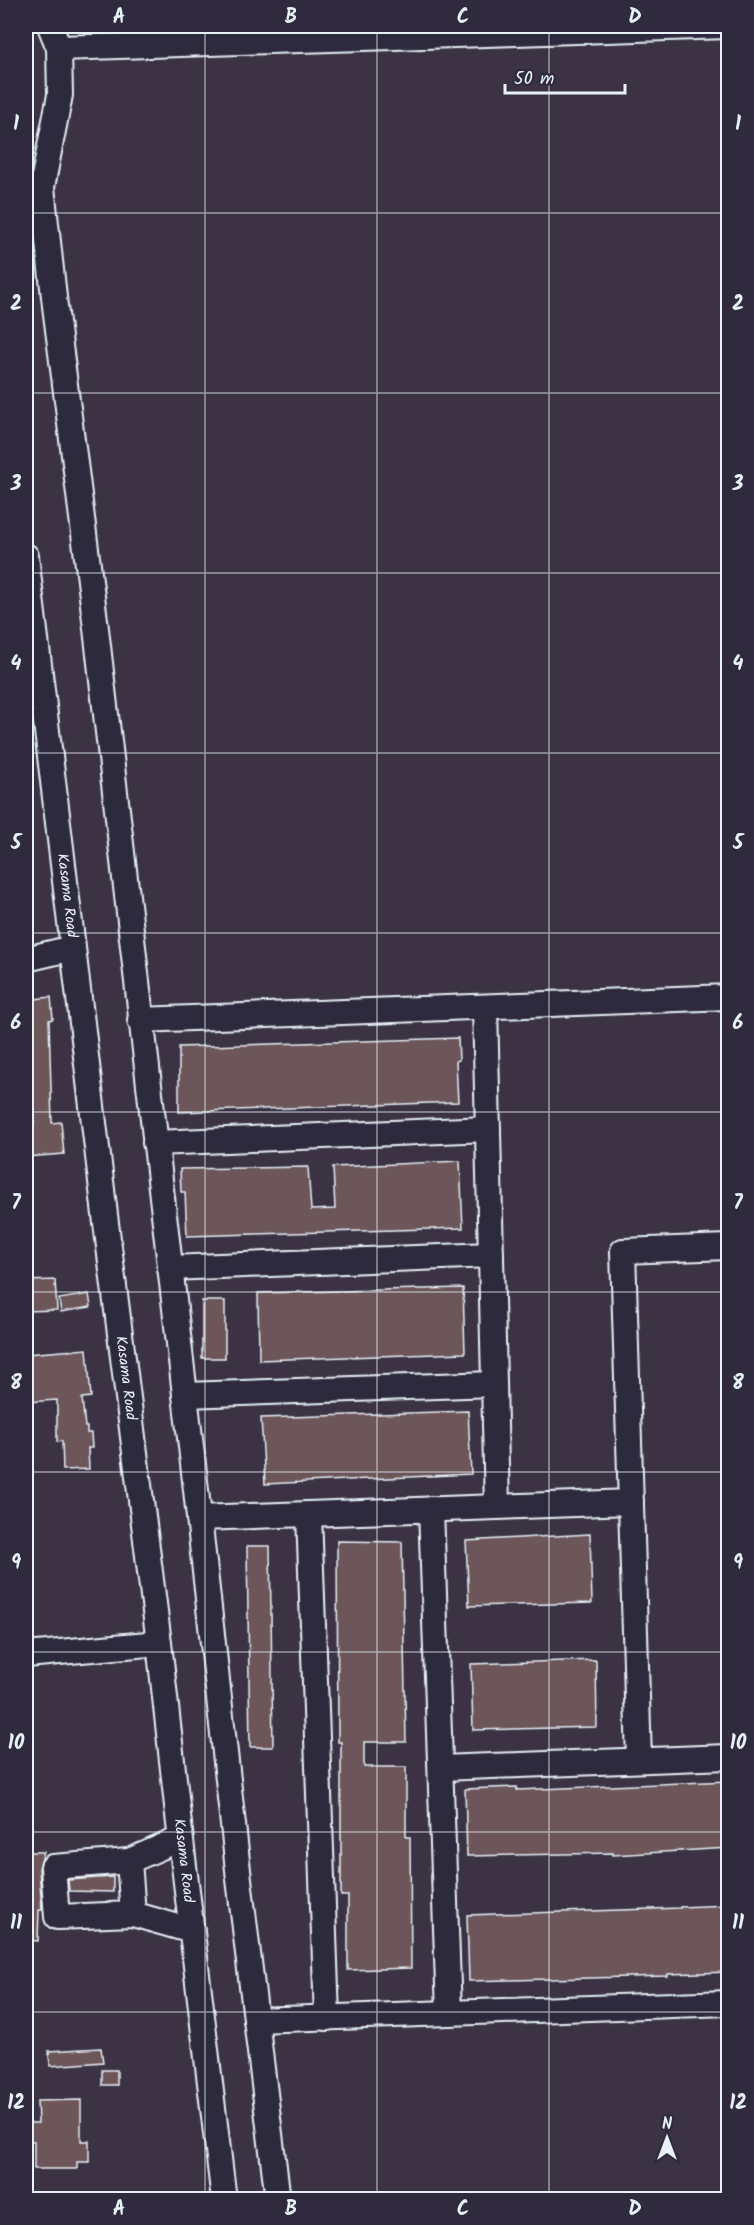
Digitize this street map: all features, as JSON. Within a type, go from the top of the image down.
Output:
[{"type":"street","points":[[50,26],[59,48],[60,95],[42,187],[278,2199]]},
{"type":"street","points":[[59,48],[729,26]]},
{"type":"street","name":"Kasama Road","points":[[26,556],[32,655],[73,948],[159,1643],[180,1839],[224,2199]]},
{"type":"street","points":[[26,959],[73,948]]},
{"type":"street","points":[[140,1020],[729,997]]},
{"type":"street","points":[[485,1007],[497,1507]]},
{"type":"street","points":[[155,1143],[488,1129]]},
{"type":"street","points":[[639,1760],[623,1251],[729,1247]]},
{"type":"street","points":[[170,1268],[491,1256]]},
{"type":"street","points":[[185,1395],[494,1384]]},
{"type":"street","points":[[199,1518],[631,1502]]},
{"type":"street","points":[[431,1509],[449,2013]]},
{"type":"street","points":[[309,1514],[327,2018]]},
{"type":"street","points":[[26,1655],[159,1643]]},
{"type":"street","points":[[441,1768],[729,1757]]},
{"type":"street","points":[[180,1839],[129,1860],[53,1867],[57,1917],[133,1914],[192,1931]]},
{"type":"street","points":[[129,1860],[133,1914]]},
{"type":"street","points":[[256,2020],[729,2003]]},
{"type":"building","points":[[51,997],[53,1019],[49,1020],[52,1123],[61,1122],[64,1154],[26,1157],[26,1125],[34,1124],[33,1097],[26,1097],[26,1000]]},
{"type":"building","points":[[458,1038],[459,1060],[456,1061],[458,1102],[179,1112],[179,1047]]},
{"type":"building","points":[[460,1161],[463,1228],[187,1236],[185,1192],[181,1192],[180,1169],[308,1167],[311,1210],[335,1209],[333,1167]]},
{"type":"building","points":[[55,1280],[57,1310],[26,1311],[26,1281]]},
{"type":"building","points":[[463,1288],[465,1353],[259,1360],[258,1293]]},
{"type":"building","points":[[89,1294],[91,1307],[61,1312],[59,1299]]},
{"type":"building","points":[[202,1301],[225,1301],[225,1358],[202,1358]]},
{"type":"building","points":[[87,1349],[91,1397],[82,1398],[85,1427],[87,1427],[87,1433],[91,1433],[92,1448],[88,1448],[89,1469],[63,1470],[62,1441],[57,1442],[57,1400],[26,1402],[26,1354]]},
{"type":"building","points":[[468,1411],[471,1474],[265,1484],[261,1418]]},
{"type":"building","points":[[590,1534],[592,1603],[469,1606],[466,1541]]},
{"type":"building","points":[[337,1541],[402,1542],[406,1742],[364,1742],[364,1767],[406,1767],[406,1837],[410,1837],[411,1968],[348,1970],[348,1896],[341,1896]]},
{"type":"building","points":[[247,1546],[270,1546],[273,1747],[250,1747]]},
{"type":"building","points":[[596,1660],[597,1727],[473,1730],[471,1664]]},
{"type":"building","points":[[729,1781],[729,1848],[613,1855],[613,1853],[467,1856],[465,1789],[517,1787],[517,1790]]},
{"type":"building","points":[[26,1852],[44,1852],[39,1868],[42,1910],[39,1910],[38,1941],[26,1940]]},
{"type":"building","points":[[113,1877],[113,1892],[69,1891],[68,1880]]},
{"type":"building","points":[[729,1905],[729,1972],[668,1974],[668,1976],[469,1981],[467,1915]]},
{"type":"building","points":[[101,2048],[103,2062],[50,2066],[49,2051]]},
{"type":"building","points":[[102,2070],[117,2070],[117,2085],[102,2085]]},
{"type":"building","points":[[81,2100],[81,2141],[89,2141],[89,2162],[77,2162],[77,2169],[34,2169],[34,2141],[28,2141],[28,2123],[38,2123],[37,2101]]}]
